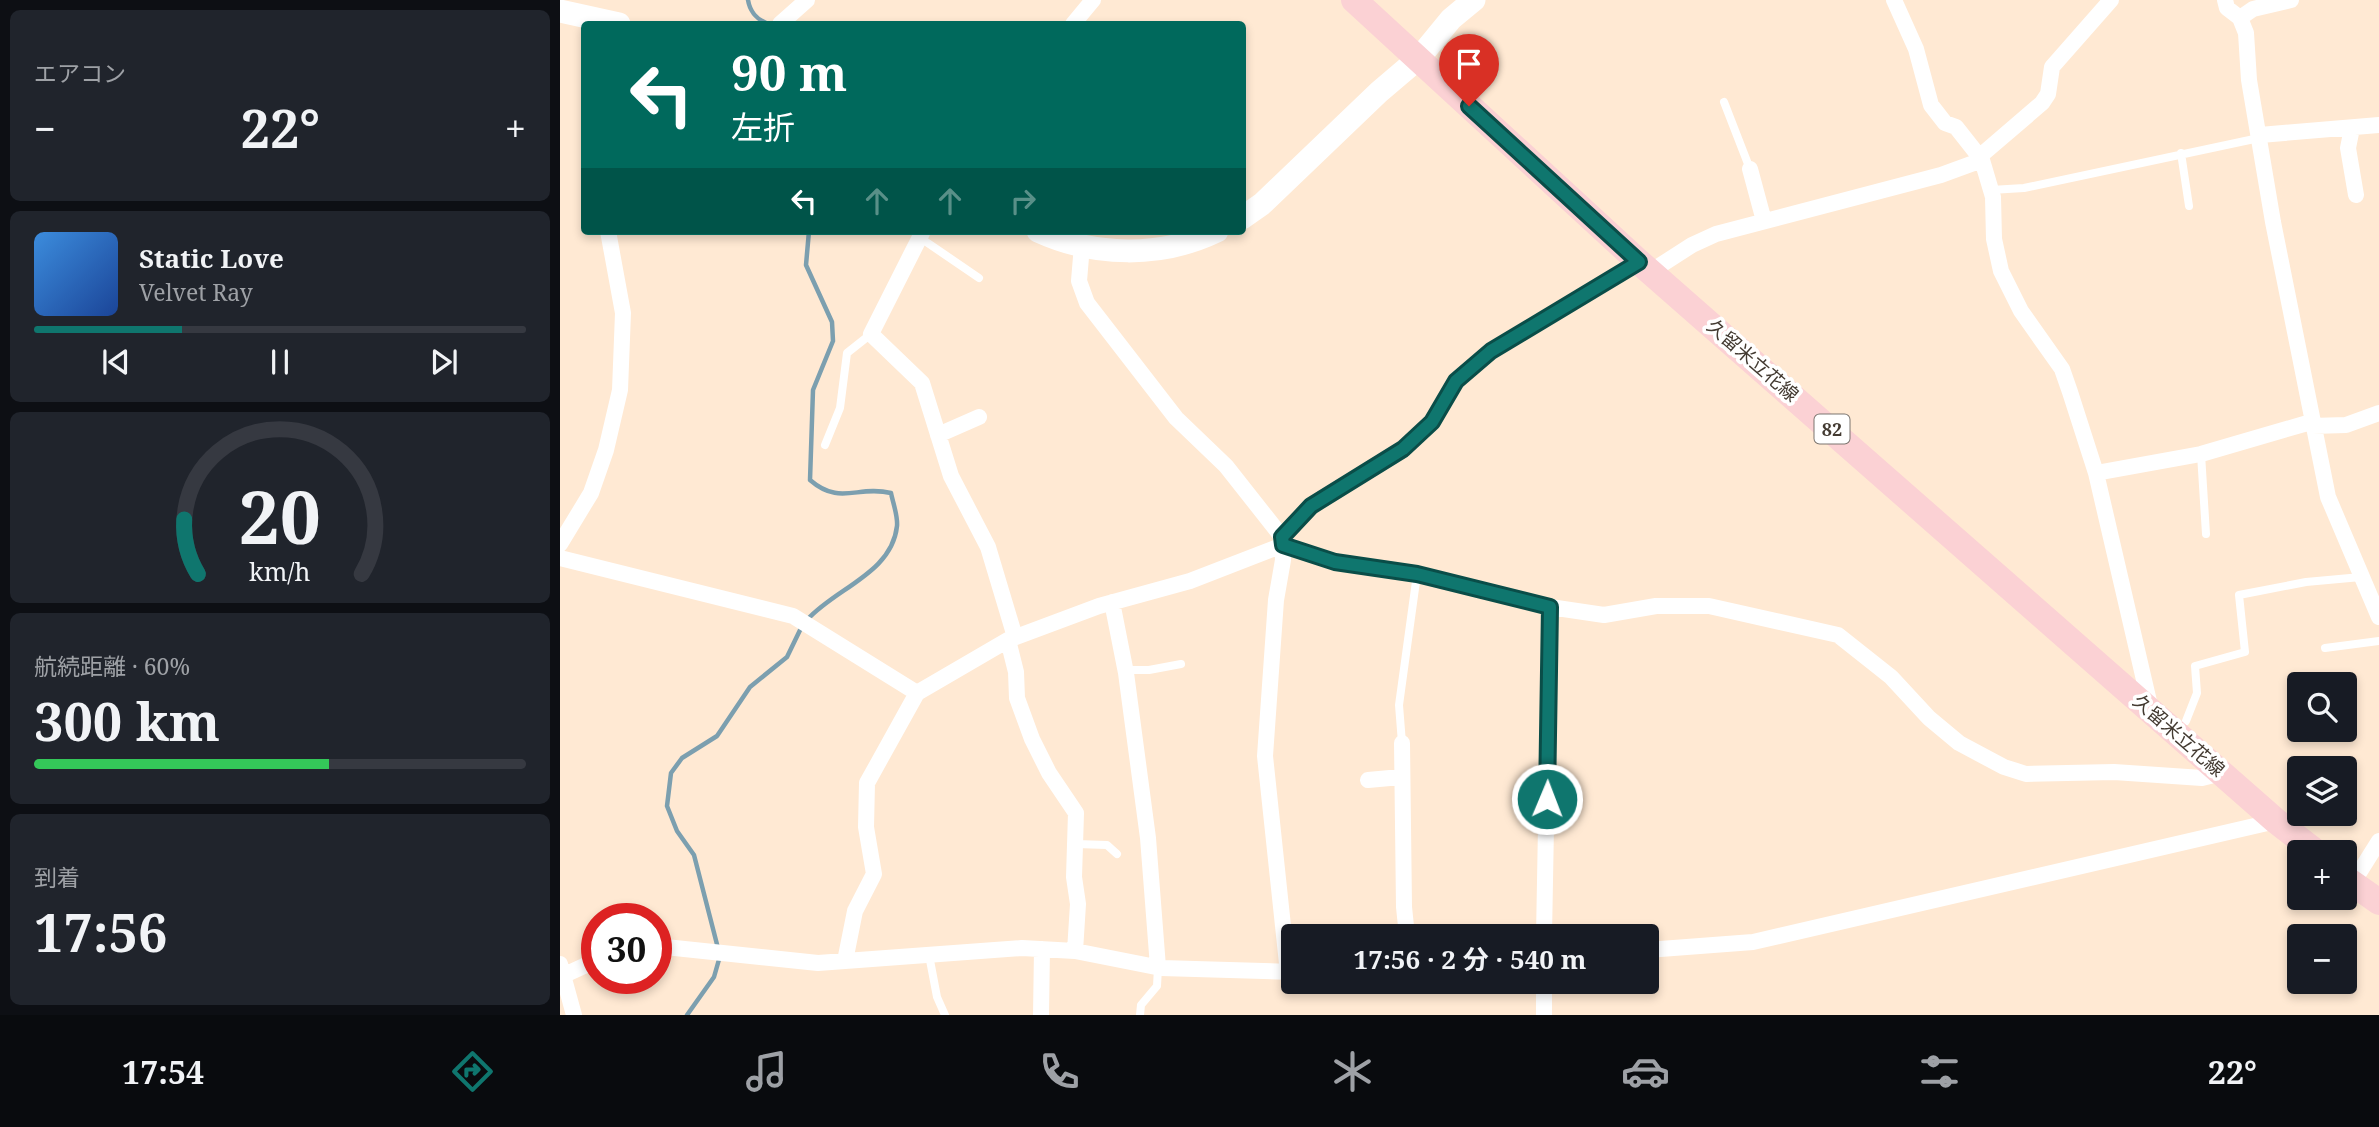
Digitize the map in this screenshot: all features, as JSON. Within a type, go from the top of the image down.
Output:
[{"type":"main road","name":"久留米立花線","points":[[1354,0],[1645,267],[2301,840]]},
{"type":"main road","points":[[2357,887],[2379,902]]},
{"type":"street","points":[[783,21],[807,0]]},
{"type":"street","points":[[1076,21],[1093,0]]},
{"type":"street","points":[[1246,215],[1262,204],[1379,92],[1419,58],[1451,19],[1474,0]]},
{"type":"street","points":[[1894,0],[1916,49],[1931,105],[1945,123],[1956,127],[1981,158],[1991,190],[1994,239],[2001,271],[2021,311],[2062,369],[2095,473],[2152,712]]},
{"type":"street","points":[[845,961],[855,911],[874,874],[866,827],[867,783],[917,693],[1011,638],[1112,602],[1190,581],[1282,541],[1311,506],[1403,449],[1432,422],[1456,381],[1491,351],[1645,267],[1716,234],[1941,175],[1981,158],[2042,103],[2048,94],[2052,67],[2112,0]]},
{"type":"street","points":[[2225,0],[2227,8],[2240,18],[2246,33],[2249,80],[2311,424],[2328,497],[2379,617]]},
{"type":"street","points":[[2240,18],[2253,9],[2291,0]]},
{"type":"street","points":[[560,11],[605,21]]},
{"type":"street","points":[[2260,137],[2379,125]]},
{"type":"street","points":[[2352,128],[2348,148],[2356,195]]},
{"type":"street","points":[[1750,169],[1764,222]]},
{"type":"street","points":[[560,544],[591,493],[607,450],[620,390],[623,313],[609,235]]},
{"type":"street","points":[[920,235],[871,334],[922,383],[951,476],[988,547],[1011,638],[1017,698],[1048,772],[1076,813],[1074,877],[1078,904],[1075,951]]},
{"type":"street","points":[[1051,235],[1114,252],[1167,248],[1205,235]]},
{"type":"street","points":[[1082,245],[1079,281],[1087,303],[1177,418],[1226,466],[1282,541],[1335,562],[1417,574],[1550,607],[1604,614],[1656,606],[1709,606],[1838,635],[1891,677],[1929,718],[1959,743],[2004,767],[2026,774],[2114,772],[2202,778],[2222,772]]},
{"type":"street","points":[[2095,473],[2201,453],[2311,424],[2346,425],[2379,413]]},
{"type":"street","points":[[938,435],[979,417]]},
{"type":"street","points":[[1282,541],[1283,560],[1276,600],[1265,756],[1285,924]]},
{"type":"street","points":[[560,558],[793,616],[917,693]]},
{"type":"street","points":[[1112,602],[1126,670],[1148,838],[1158,967]]},
{"type":"street","points":[[1545,924],[1550,607]]},
{"type":"street","points":[[1402,743],[1406,924]]},
{"type":"street","points":[[1368,779],[1401,777]]},
{"type":"street","points":[[1659,949],[1753,942],[2276,821]]},
{"type":"street","points":[[2357,869],[2379,841]]},
{"type":"street","points":[[672,948],[818,963],[964,950],[1042,949],[1075,951],[1158,967],[1281,972]]},
{"type":"street","points":[[1041,1015],[1042,949]]},
{"type":"street","points":[[575,1015],[561,972],[581,965]]},
{"type":"street","points":[[1544,994],[1544,1015]]},
{"type":"lane","points":[[1724,102],[1750,169]]},
{"type":"lane","points":[[1991,190],[2024,188],[2260,137]]},
{"type":"lane","points":[[2181,153],[2189,206]]},
{"type":"lane","points":[[922,235],[979,278]]},
{"type":"lane","points":[[825,446],[840,408],[847,353],[871,334]]},
{"type":"lane","points":[[2201,453],[2206,534]]},
{"type":"lane","points":[[1402,743],[1399,705],[1417,574]]},
{"type":"lane","points":[[2186,721],[2197,694],[2194,666],[2245,652],[2239,595],[2306,582],[2361,577]]},
{"type":"lane","points":[[2325,648],[2379,641]]},
{"type":"lane","points":[[1126,670],[1149,670],[1181,664]]},
{"type":"lane","points":[[1076,844],[1107,845],[1117,854]]},
{"type":"lane","points":[[929,955],[937,997],[945,1015]]},
{"type":"lane","points":[[1140,1015],[1141,1005],[1157,986],[1158,967]]},
{"type":"waterway","points":[[748,0],[754,15],[762,21]]},
{"type":"waterway","points":[[808,619],[874,568],[893,542],[897,526],[891,493],[831,492],[810,480],[813,390],[833,341],[832,322],[806,265],[809,235]]},
{"type":"waterway","points":[[687,1015],[714,977],[720,956],[694,855],[677,831],[667,806],[671,773],[682,758],[717,736],[750,687],[787,657],[802,626]]},
{"type":"route","points":[[1469,106],[1639,262],[1491,351],[1456,381],[1432,422],[1403,449],[1311,506],[1282,537],[1283,545],[1335,562],[1417,574],[1550,607],[1547,799]]}]
